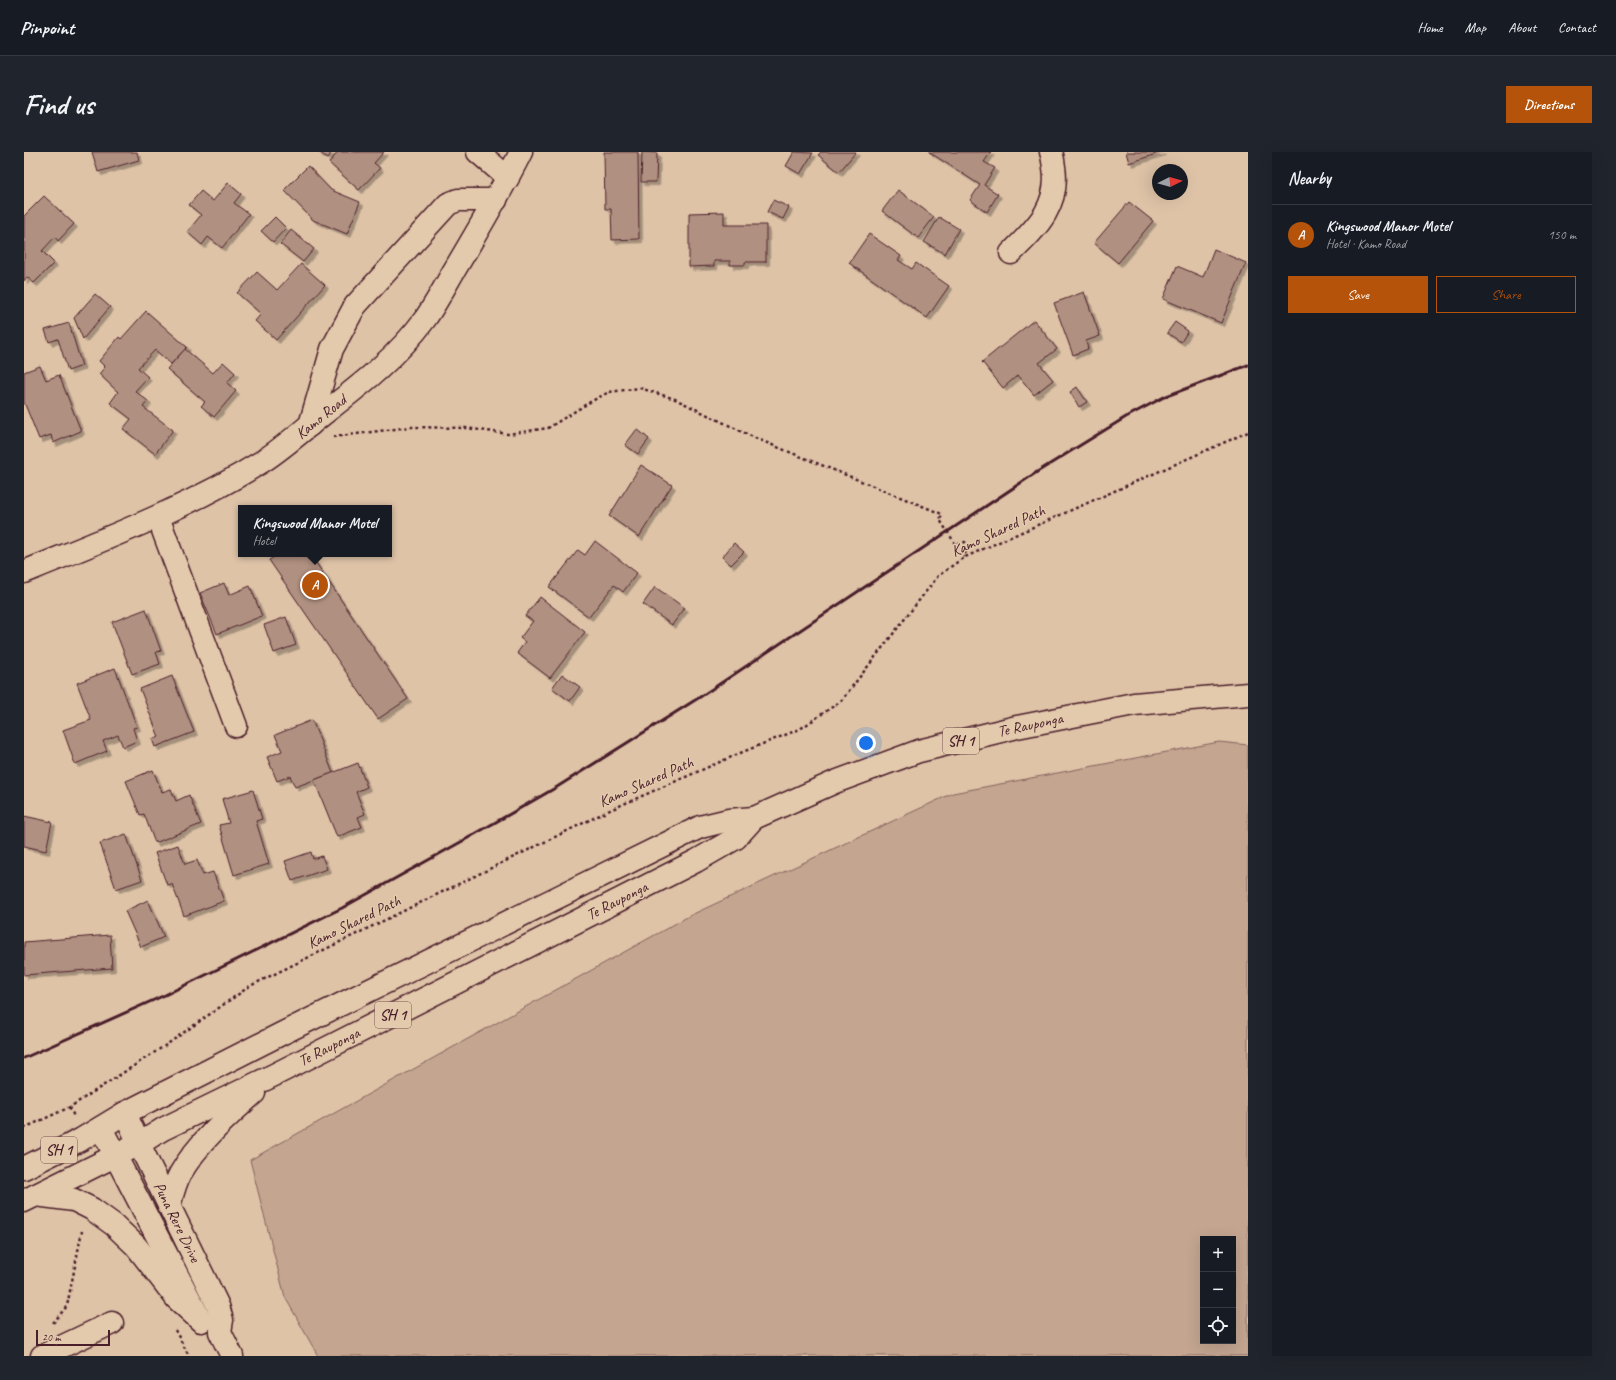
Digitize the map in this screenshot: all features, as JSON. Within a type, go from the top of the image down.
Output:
[{"type":"main road","points":[[478,152],[508,178]]},
{"type":"main road","name":"Kamo Road","points":[[24,572],[158,518],[214,489],[262,461],[288,443],[318,432],[358,388],[387,361],[425,319],[496,200],[521,152]]},
{"type":"main road","points":[[1011,253],[1030,234],[1046,214],[1053,198],[1055,176],[1051,152]]},
{"type":"main road","points":[[318,432],[332,349],[355,306],[448,204],[458,200],[496,200]]},
{"type":"main road","points":[[158,518],[236,726]]},
{"type":"main road","name":"Te Rauponga","points":[[24,1168],[101,1128],[125,1113],[281,1034],[700,827],[729,820],[754,818],[835,782],[919,751],[1017,727],[1134,704],[1248,694]]},
{"type":"main road","name":"Te Rauponga","points":[[30,1198],[114,1155],[139,1144],[163,1129],[274,1075],[696,861],[736,838],[754,818]]},
{"type":"main road","points":[[169,1206],[180,1175],[189,1161],[211,1134],[274,1075]]},
{"type":"main road","name":"Puna Rere Drive","points":[[125,1113],[218,1306],[222,1320],[211,1327]]},
{"type":"main road","name":"Puna Rere Drive","points":[[101,1128],[114,1155],[211,1327],[232,1356]]},
{"type":"main road","points":[[30,1198],[74,1200],[92,1209],[114,1225],[136,1246],[178,1299],[211,1327]]},
{"type":"main road","points":[[42,1356],[112,1323]]},
{"type":"path","points":[[318,432],[410,427],[466,428],[508,434],[548,428],[609,392],[640,388],[674,399],[755,438],[942,514],[940,520],[956,545],[965,542],[968,548],[963,558]]},
{"type":"path","name":"Kamo Shared Path","points":[[24,1128],[70,1107],[166,1044],[250,986],[610,810],[745,751],[800,729],[841,701],[938,576],[963,558],[1248,432]]},
{"type":"path","points":[[52,1325],[67,1306],[84,1222],[92,1209]]},
{"type":"shaded area","points":[[1219,742],[1248,745],[1248,1356],[318,1356],[285,1297],[250,1160],[689,916],[953,793]]},
{"type":"building","points":[[92,152],[137,152],[139,160],[98,172]]},
{"type":"building","points":[[318,152],[332,152],[328,158]]},
{"type":"building","points":[[338,152],[384,152],[374,163],[380,168],[359,190],[329,163]]},
{"type":"building","points":[[604,152],[638,152],[639,239],[612,240],[611,209],[605,209]]},
{"type":"building","points":[[642,152],[657,153],[656,182],[641,182]]},
{"type":"building","points":[[794,152],[813,153],[800,174],[786,166]]},
{"type":"building","points":[[821,152],[856,152],[839,172],[818,155]]},
{"type":"building","points":[[929,152],[991,152],[984,162],[995,168],[984,185],[998,194],[987,212],[970,200],[980,185]]},
{"type":"building","points":[[1126,152],[1162,152],[1129,163]]},
{"type":"building","points":[[308,166],[331,190],[360,202],[347,234],[313,220],[284,190]]},
{"type":"building","points":[[228,183],[241,194],[234,203],[249,214],[222,248],[208,237],[202,245],[187,232],[201,215],[189,205],[201,191],[213,201]]},
{"type":"building","points":[[898,190],[934,217],[918,238],[882,211]]},
{"type":"building","points":[[44,196],[74,224],[58,241],[55,237],[42,251],[54,263],[34,283],[27,277],[24,281],[24,216]]},
{"type":"building","points":[[773,200],[789,207],[783,219],[767,212]]},
{"type":"building","points":[[1129,202],[1153,221],[1118,263],[1094,243]]},
{"type":"building","points":[[724,212],[724,225],[766,225],[766,262],[745,262],[745,265],[730,265],[730,261],[714,261],[714,266],[689,267],[689,213]]},
{"type":"building","points":[[275,217],[286,228],[273,242],[261,231]]},
{"type":"building","points":[[939,217],[959,229],[945,254],[924,242]]},
{"type":"building","points":[[291,230],[314,249],[303,262],[280,244]]},
{"type":"building","points":[[869,234],[901,256],[898,260],[912,269],[916,263],[949,286],[927,318],[849,263]]},
{"type":"building","points":[[1214,249],[1246,263],[1221,323],[1163,299],[1177,266],[1203,277]]},
{"type":"building","points":[[301,264],[325,285],[276,340],[255,321],[261,314],[237,293],[257,272],[277,290]]},
{"type":"building","points":[[1084,292],[1100,336],[1086,341],[1088,349],[1073,355],[1054,303]]},
{"type":"building","points":[[95,294],[110,307],[83,339],[74,318]]},
{"type":"building","points":[[146,311],[187,347],[171,364],[155,350],[138,368],[148,377],[135,391],[148,401],[143,407],[173,430],[155,454],[123,429],[131,419],[110,403],[118,392],[99,374],[105,367],[99,361],[119,337],[121,339]]},
{"type":"building","points":[[1034,320],[1057,349],[1039,363],[1053,380],[1034,395],[1018,375],[1003,388],[982,362]]},
{"type":"building","points":[[1175,322],[1188,331],[1181,342],[1167,333]]},
{"type":"building","points":[[69,323],[82,366],[68,371],[58,339],[49,342],[45,330]]},
{"type":"building","points":[[185,349],[213,373],[223,362],[235,373],[227,383],[236,391],[214,417],[201,406],[205,402],[167,369]]},
{"type":"building","points":[[40,366],[46,380],[59,375],[81,431],[53,443],[51,435],[39,439],[24,402],[24,372]]},
{"type":"building","points":[[1077,387],[1087,402],[1079,407],[1070,392]]},
{"type":"building","points":[[637,429],[649,439],[638,454],[625,445]]},
{"type":"building","points":[[641,465],[672,485],[639,537],[609,516]]},
{"type":"building","points":[[595,541],[637,573],[623,592],[614,585],[589,617],[549,587],[578,550],[585,555]]},
{"type":"building","points":[[734,543],[744,552],[731,565],[722,557]]},
{"type":"building","points":[[274,557],[312,557],[408,699],[378,719],[269,560]]},
{"type":"building","points":[[224,583],[229,595],[250,586],[262,616],[217,634],[200,593]]},
{"type":"building","points":[[655,587],[685,608],[672,625],[643,604]]},
{"type":"building","points":[[540,597],[585,632],[550,678],[517,653],[525,642],[520,638],[533,621],[525,616]]},
{"type":"building","points":[[146,609],[161,651],[156,652],[160,664],[132,674],[112,622]]},
{"type":"building","points":[[286,617],[296,645],[274,653],[264,625]]},
{"type":"building","points":[[115,668],[137,727],[133,728],[137,741],[123,747],[118,735],[103,741],[107,751],[75,764],[63,730],[91,720],[77,683]]},
{"type":"building","points":[[562,674],[580,687],[570,701],[552,688]]},
{"type":"building","points":[[172,676],[194,732],[155,747],[152,739],[159,737],[140,689]]},
{"type":"building","points":[[312,720],[333,773],[295,787],[290,776],[277,781],[267,757],[282,751],[275,735]]},
{"type":"building","points":[[358,763],[367,787],[356,792],[365,814],[358,817],[362,827],[337,837],[314,780]]},
{"type":"building","points":[[153,770],[162,792],[171,789],[176,801],[189,795],[201,824],[155,843],[144,814],[140,815],[126,781]]},
{"type":"building","points":[[253,790],[262,819],[256,821],[269,864],[234,875],[219,825],[229,823],[222,799]]},
{"type":"building","points":[[24,816],[52,822],[46,851],[24,846]]},
{"type":"building","points":[[126,834],[142,880],[116,889],[100,843]]},
{"type":"building","points":[[178,845],[185,864],[197,860],[203,875],[213,872],[224,901],[184,916],[172,884],[167,885],[155,853]]},
{"type":"building","points":[[311,852],[313,859],[322,856],[327,869],[292,881],[285,861]]},
{"type":"building","points":[[148,900],[164,937],[141,947],[125,911]]},
{"type":"building","points":[[110,935],[112,968],[24,975],[24,942]]},
{"type":"railway","points":[[24,1058],[165,995],[342,908],[468,838],[557,787],[700,697],[1037,472],[1126,417],[1164,397],[1248,365]]},
{"type":"place","name":"Kingswood Manor Motel","points":[[315,585]]}]
